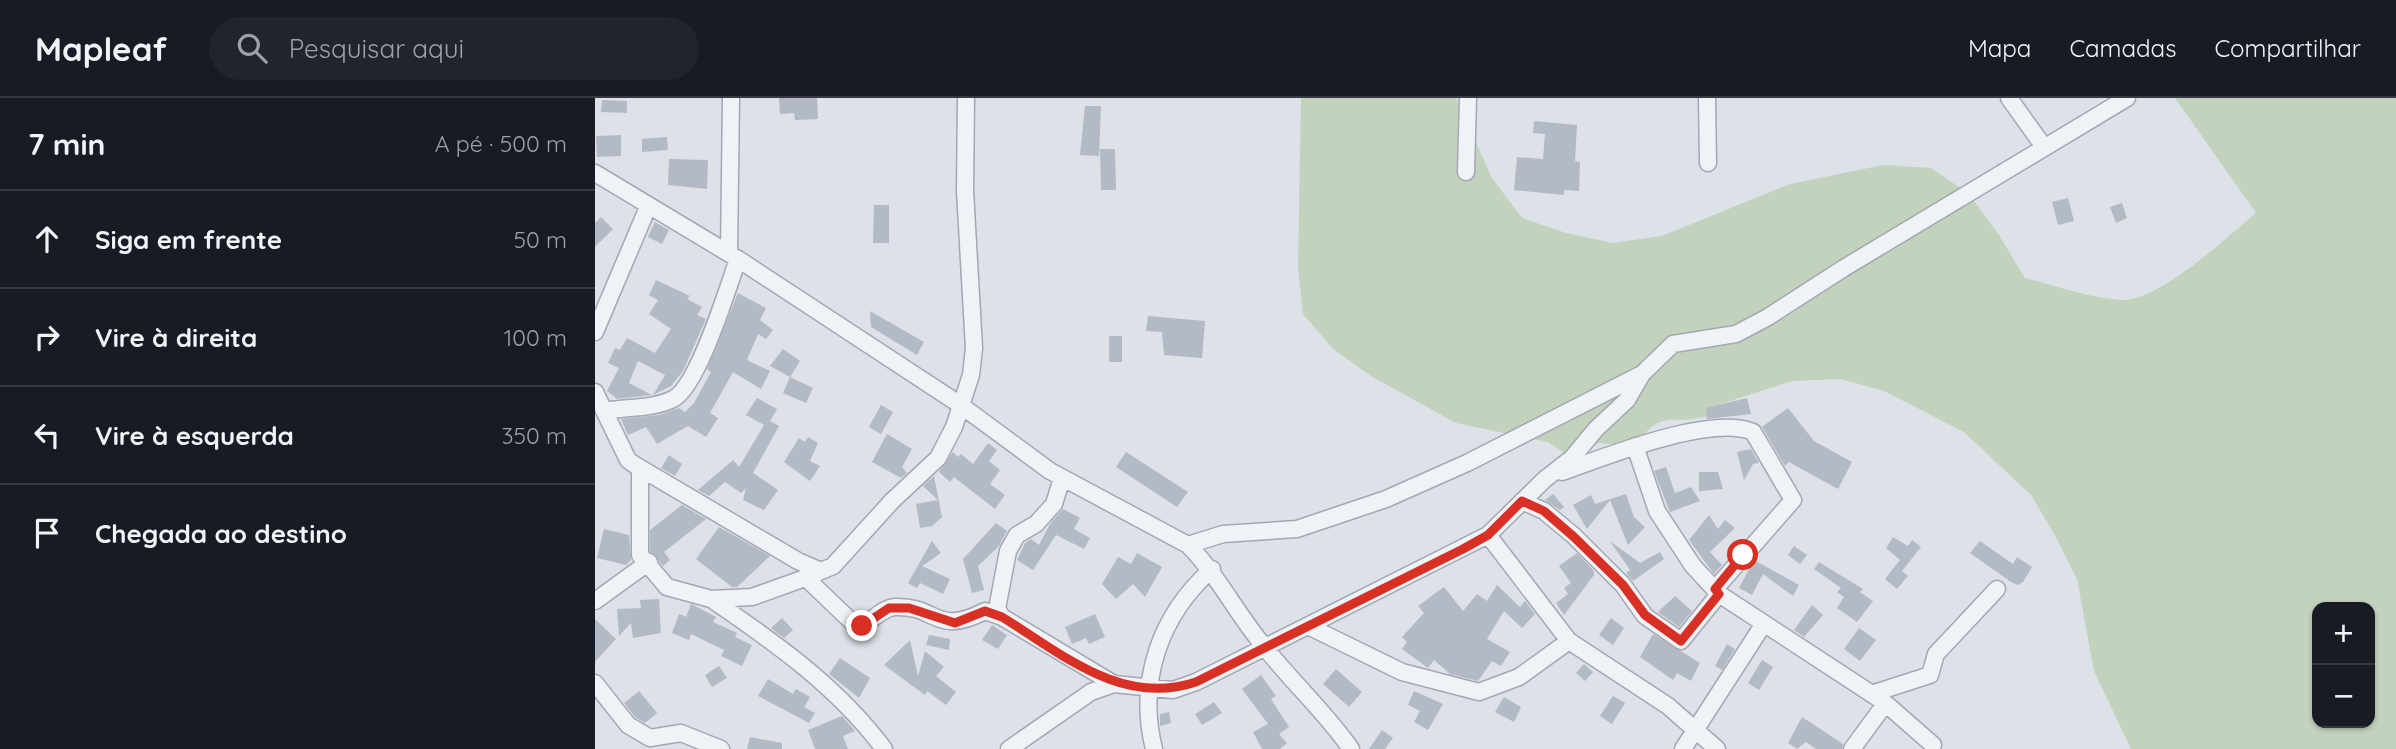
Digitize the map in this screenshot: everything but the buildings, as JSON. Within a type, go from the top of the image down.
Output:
[{"type":"street","points":[[604,411],[659,404],[675,399],[685,389],[717,321],[733,256],[731,98]]},
{"type":"street","points":[[640,469],[640,555],[649,562],[655,575],[667,587],[711,599],[752,597],[833,566],[892,501],[938,458],[951,435],[959,404],[971,375],[974,348],[965,191],[966,98]]},
{"type":"street","points":[[1467,172],[1468,98]]},
{"type":"street","points":[[1707,98],[1708,163]]},
{"type":"street","points":[[2009,98],[2044,147]]},
{"type":"street","points":[[595,392],[628,460],[798,561],[814,575],[855,625],[862,626],[889,608],[897,607],[909,608],[955,623],[985,611],[1002,617],[1115,684],[1173,690],[1196,682],[1488,535],[1545,479],[1572,458],[1596,429],[1627,400],[1642,374],[1673,344],[1736,334],[1768,317],[2127,98]]},
{"type":"street","points":[[595,173],[733,256],[959,404],[1062,478],[1188,545],[1212,569],[1234,609],[1263,646],[1351,749]]},
{"type":"street","points":[[595,332],[648,207]]},
{"type":"street","points":[[1188,545],[1223,534],[1297,529],[1387,499],[1467,463],[1642,374]]},
{"type":"street","points":[[1522,501],[1544,511],[1564,528],[1623,585],[1645,615],[1681,641],[1717,591],[1794,500],[1753,432],[1735,427],[1663,438],[1545,479]]},
{"type":"street","points":[[1635,446],[1657,511],[1693,566],[1717,591],[1763,625],[1871,694],[1933,745]]},
{"type":"street","points":[[1002,617],[996,610],[1008,551],[1017,536],[1037,524],[1054,504],[1062,478]]},
{"type":"street","points":[[1488,535],[1569,641],[1668,706],[1717,749]]},
{"type":"street","points":[[595,601],[649,562]]},
{"type":"street","points":[[1154,749],[1148,723],[1150,689],[1164,627],[1192,586],[1212,569]]},
{"type":"street","points":[[1871,694],[1930,675],[1936,654],[1997,589]]},
{"type":"street","points":[[711,599],[792,656],[842,700],[884,749]]},
{"type":"street","points":[[1683,749],[1763,625]]},
{"type":"street","points":[[1308,626],[1402,671],[1479,692],[1519,677],[1569,641]]},
{"type":"street","points":[[595,683],[628,725],[650,738],[681,733],[721,749]]},
{"type":"street","points":[[1009,749],[1091,692],[1115,684]]},
{"type":"street","points":[[1852,749],[1885,704]]},
{"type":"green space","points":[[1301,98],[1456,98],[1492,178],[1522,218],[1566,233],[1613,243],[1662,236],[1790,184],[1883,165],[1931,168],[1969,194],[1999,235],[2025,278],[2085,294],[2121,300],[2136,298],[2172,280],[2256,213],[2175,98],[2396,98],[2396,749],[2131,749],[2094,671],[2077,579],[2031,495],[1964,432],[1884,391],[1840,379],[1792,381],[1721,404],[1708,416],[1661,422],[1653,426],[1635,446],[1599,443],[1572,458],[1548,442],[1456,423],[1371,376],[1333,349],[1303,314],[1298,267]]},
{"type":"route","points":[[862,626],[889,608],[897,607],[909,608],[944,622],[955,623],[985,611],[1002,617],[1072,661],[1115,684],[1173,690],[1196,682],[1263,646],[1463,549],[1488,535],[1522,501],[1544,511],[1574,537],[1623,585],[1645,615],[1681,641],[1719,594],[1715,589],[1743,555]]}]
